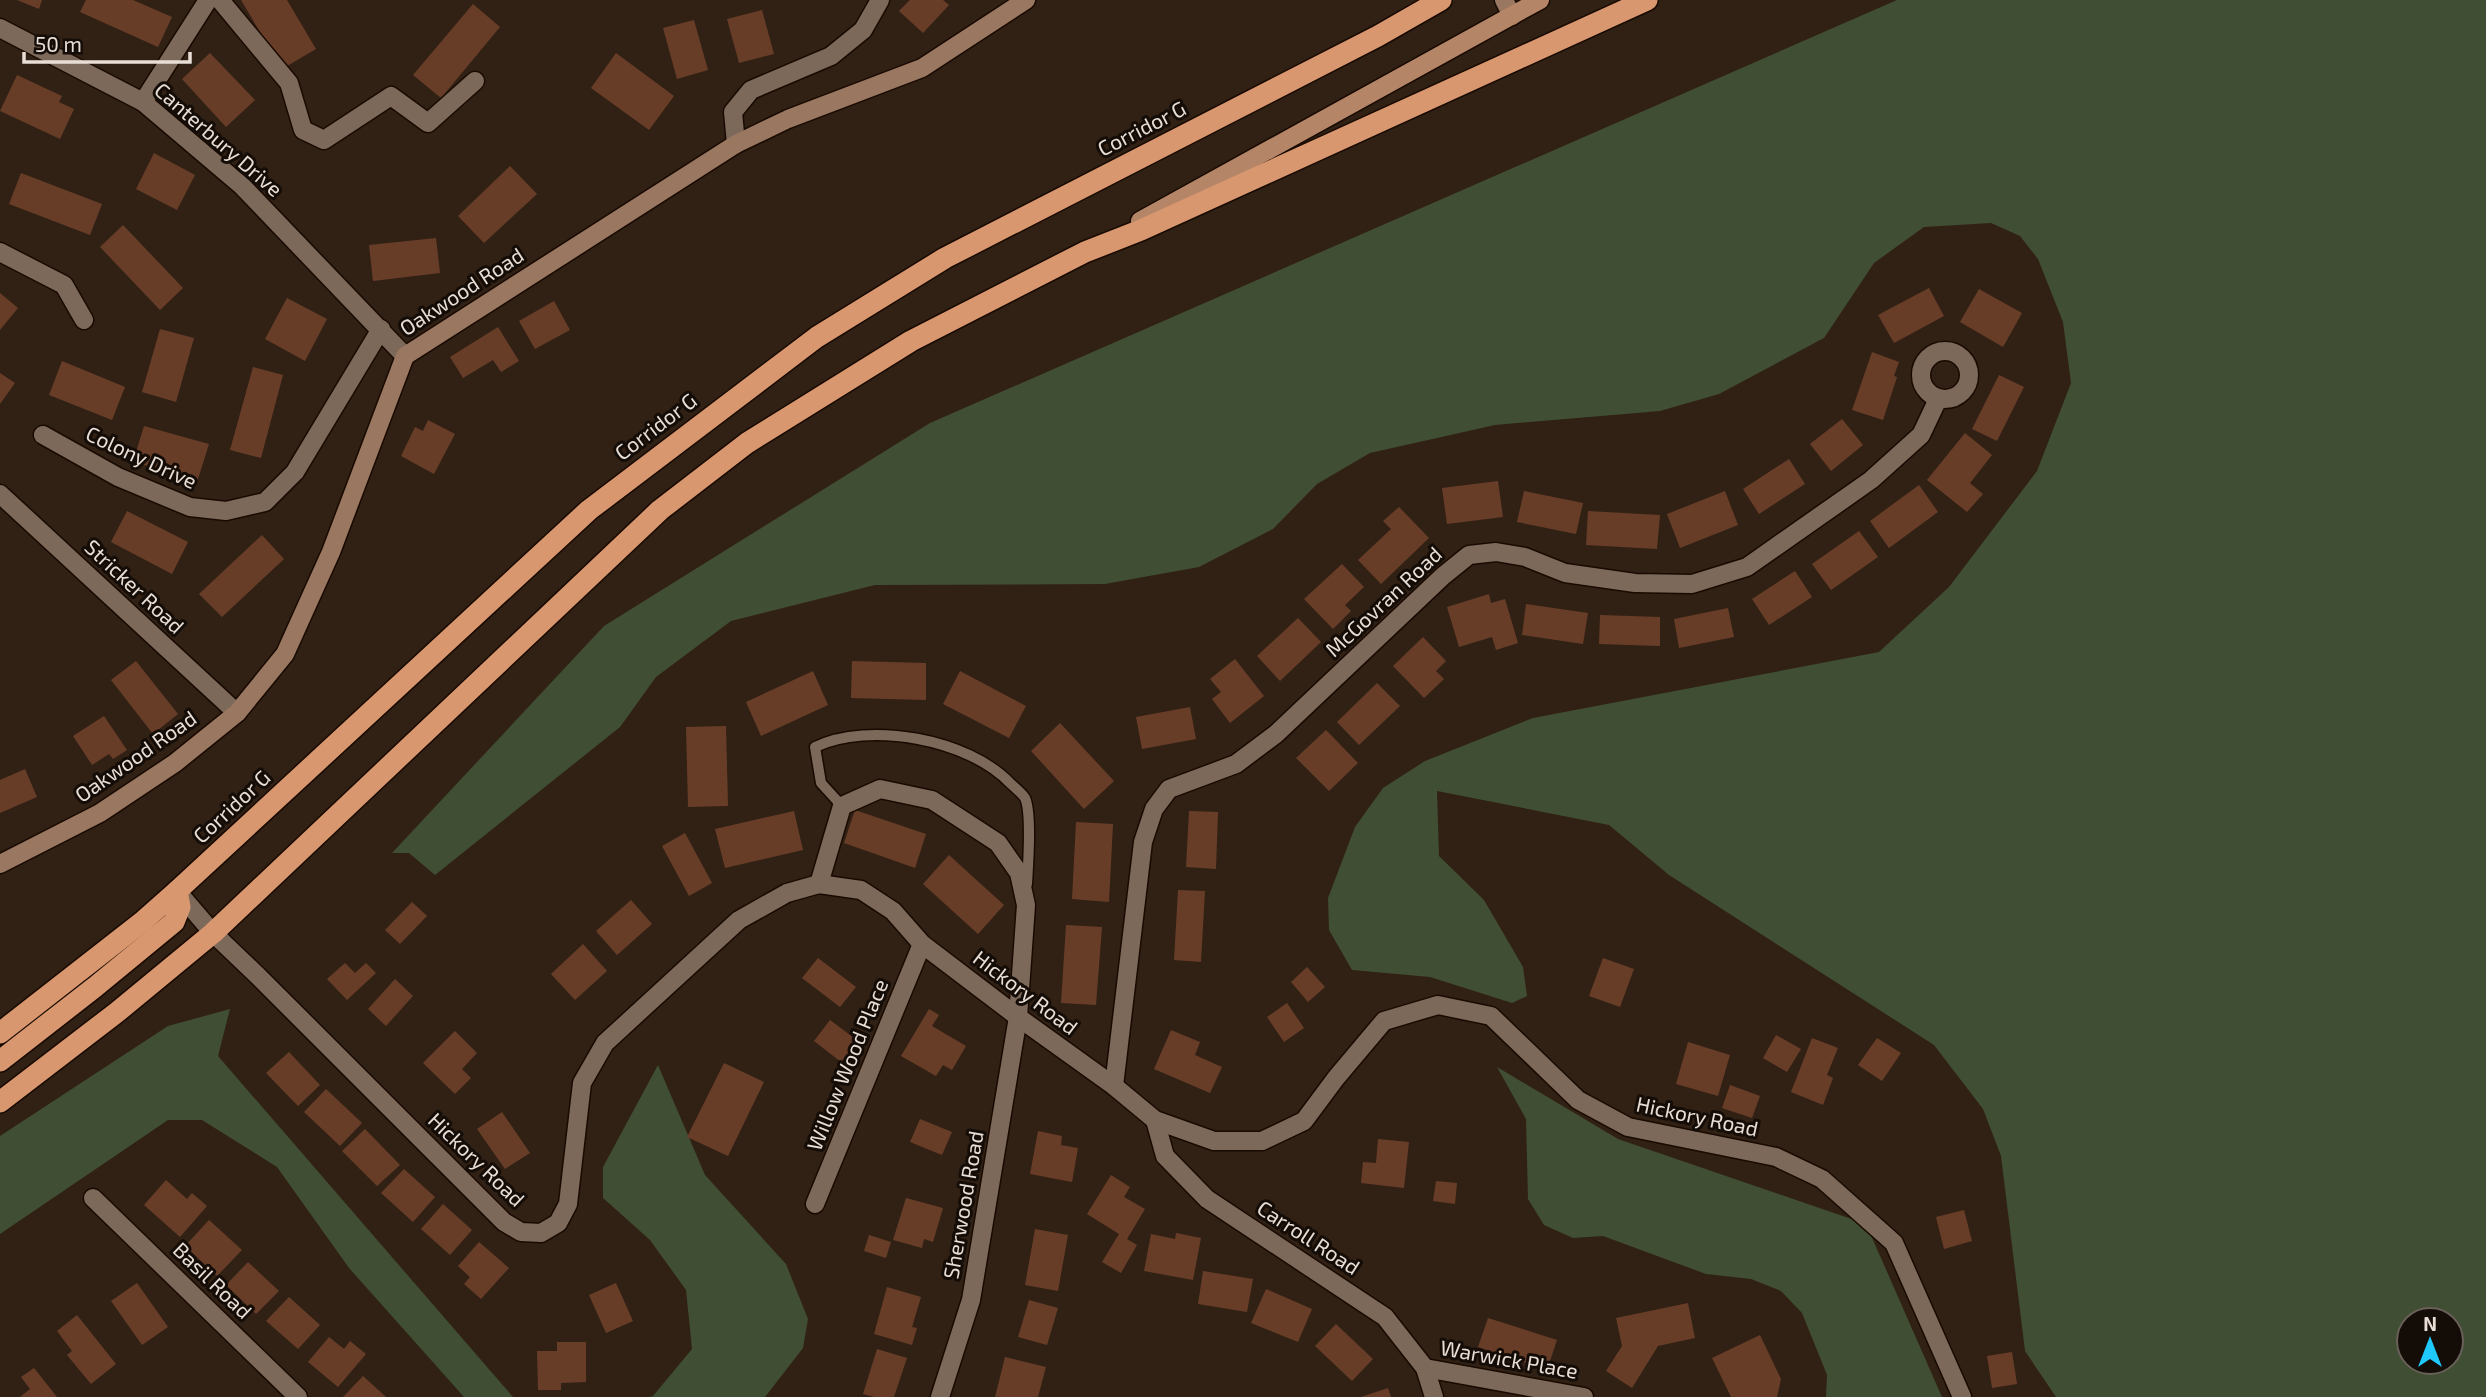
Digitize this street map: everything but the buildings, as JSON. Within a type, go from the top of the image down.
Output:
[{"type":"highway","name":"Corridor G","points":[[0,1033],[142,922],[177,891],[589,510],[817,337],[945,258],[1416,9],[1441,0]]},
{"type":"highway","points":[[0,1102],[116,1013],[213,933],[629,539],[682,493],[747,443],[911,341],[1085,252],[1141,230],[1647,0]]},
{"type":"highway","points":[[0,1061],[95,988],[174,922],[180,907],[177,891]]},
{"type":"main road","points":[[1085,252],[1508,8],[1540,0]]},
{"type":"street","points":[[143,102],[208,0]]},
{"type":"street","points":[[220,0],[289,83],[303,130],[324,140],[391,96],[428,123],[475,81]]},
{"type":"street","points":[[736,144],[733,111],[751,90],[831,56],[863,30],[880,0]]},
{"type":"street","name":"Oakwood Road","points":[[0,864],[100,813],[175,763],[237,713],[285,654],[331,552],[405,356],[736,144],[788,119],[922,68],[1026,0]]},
{"type":"street","name":"Canterbury Drive","points":[[0,28],[143,102],[242,186],[405,356]]},
{"type":"street","points":[[0,252],[64,285],[84,320]]},
{"type":"street","name":"Colony Drive","points":[[43,435],[118,477],[190,507],[226,511],[265,502],[295,472],[381,329]]},
{"type":"street","name":"McGovran Road","points":[[1114,1086],[1143,842],[1154,809],[1169,789],[1236,764],[1276,734],[1443,576],[1469,555],[1496,552],[1525,557],[1565,573],[1635,583],[1692,584],[1747,566],[1871,480],[1921,435],[1938,399]]},
{"type":"street","name":"Stricker Road","points":[[0,494],[237,713]]},
{"type":"street","name":"Sherwood Road","points":[[842,806],[880,789],[932,800],[998,843],[1019,873],[1026,905],[1018,1017],[971,1300],[940,1397]]},
{"type":"street","points":[[819,884],[842,806]]},
{"type":"street","name":"Hickory Road","points":[[177,891],[213,933],[504,1222],[521,1232],[541,1233],[558,1223],[568,1204],[582,1083],[605,1043],[738,920],[787,893],[819,884],[861,890],[894,911],[922,944],[1114,1086],[1155,1120],[1214,1141],[1262,1141],[1304,1121],[1384,1021],[1438,1005],[1491,1016],[1577,1100],[1628,1127],[1776,1157],[1831,1187],[1894,1243],[1962,1397]]},
{"type":"street","name":"Willow Wood Place","points":[[815,1204],[922,944]]},
{"type":"street","name":"Carroll Road","points":[[1155,1120],[1165,1156],[1208,1199],[1385,1317],[1425,1368],[1434,1397]]},
{"type":"street","name":"Basil Road","points":[[93,1198],[298,1397]]},
{"type":"street","name":"Warwick Place","points":[[1425,1368],[1584,1397]]},
{"type":"lane","points":[[842,806],[821,783],[815,747],[831,739],[882,734],[945,745],[996,769],[1025,799],[1029,839],[1026,905]]},
{"type":"green space","points":[[1897,0],[2486,0],[2486,1397],[2056,1397],[2025,1351],[2001,1156],[1983,1109],[1934,1045],[1669,875],[1609,825],[1437,791],[1439,856],[1484,900],[1523,967],[1527,996],[1512,1003],[1430,977],[1352,970],[1329,930],[1328,898],[1355,827],[1383,788],[1425,761],[1533,718],[1879,652],[1949,587],[2037,471],[2071,383],[2063,322],[2038,259],[2020,236],[1991,223],[1924,227],[1874,263],[1824,338],[1719,394],[1660,411],[1495,425],[1370,453],[1317,484],[1273,529],[1199,567],[1105,584],[875,585],[731,621],[656,677],[620,727],[435,875],[409,853],[392,853],[604,626],[930,423]]},
{"type":"green space","points":[[230,1009],[218,1056],[513,1397],[464,1397],[349,1268],[277,1167],[202,1120],[168,1120],[0,1234],[0,1136],[168,1026]]},
{"type":"green space","points":[[658,1065],[705,1175],[786,1264],[808,1319],[803,1348],[765,1397],[649,1397],[653,1396],[692,1349],[686,1290],[650,1240],[603,1198],[603,1167]]},
{"type":"green space","points":[[1497,1067],[1618,1139],[1866,1224],[1942,1397],[1826,1397],[1827,1375],[1802,1313],[1781,1291],[1751,1279],[1706,1274],[1603,1236],[1573,1238],[1544,1225],[1528,1199],[1526,1119]]}]
